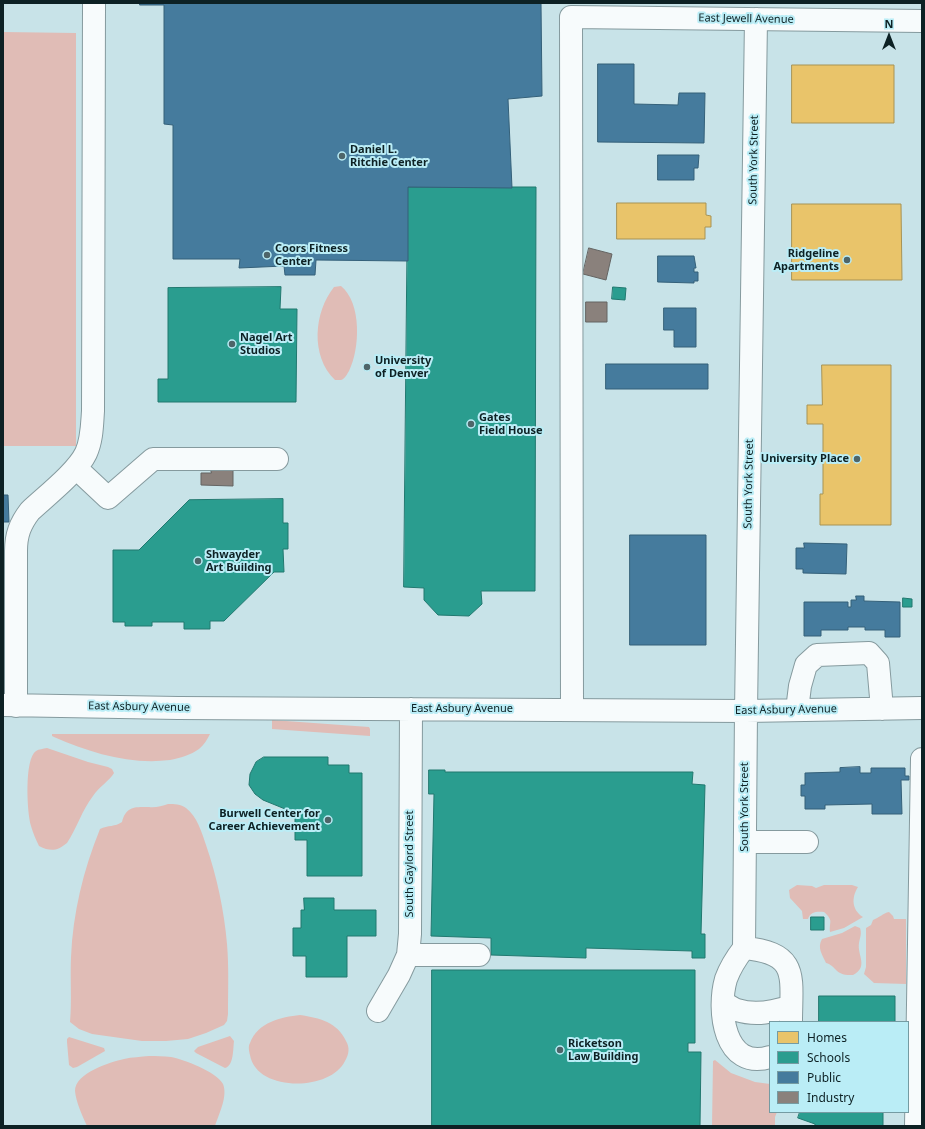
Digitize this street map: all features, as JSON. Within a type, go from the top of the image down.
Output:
[{"type":"street","points":[[10,706],[18,533],[24,519],[30,511],[76,468],[86,454],[90,441],[93,411],[94,3]]},
{"type":"street","name":"East Jewell Avenue","points":[[572,710],[571,18],[756,19],[875,12],[922,21]]},
{"type":"street","name":"South York Street","points":[[744,948],[756,19]]},
{"type":"street","points":[[76,468],[108,498],[153,459],[277,459]]},
{"type":"street","points":[[797,710],[800,686],[806,665],[817,655],[869,654],[878,663],[882,709]]},
{"type":"street","name":"East Asbury Avenue","points":[[10,706],[746,711],[922,708]]},
{"type":"street","name":"South Gaylord Street","points":[[378,1012],[400,975],[408,955],[417,861],[411,709]]},
{"type":"street","points":[[916,1126],[922,759]]},
{"type":"street","points":[[745,842],[807,842]]},
{"type":"street","points":[[723,1002],[737,1010],[756,1013],[774,1012],[791,1014],[791,982],[789,971],[785,962],[770,952],[744,948],[734,962],[726,979],[723,1002],[724,1027],[727,1038],[734,1048],[741,1054],[758,1059],[769,1057]]},
{"type":"street","points":[[408,955],[479,955]]},
{"type":"shaded area","points":[[3,32],[76,33],[76,446],[3,446]]},
{"type":"shaded area","points":[[341,286],[353,303],[356,315],[357,339],[353,362],[349,371],[341,380],[335,380],[321,359],[318,347],[318,334],[319,321],[327,297],[334,287]]},
{"type":"shaded area","points":[[272,720],[369,727],[370,736],[272,729]]},
{"type":"shaded area","points":[[52,734],[210,734],[199,749],[185,756],[170,760],[140,761],[96,753],[54,737]]},
{"type":"shaded area","points":[[47,748],[108,767],[112,769],[114,773],[89,801],[67,843],[54,850],[39,846],[31,826],[28,810],[28,775],[32,756],[36,751]]},
{"type":"shaded area","points":[[168,804],[182,806],[193,815],[201,830],[214,869],[226,931],[228,961],[227,1021],[224,1025],[188,1039],[142,1041],[92,1034],[79,1029],[70,1022],[71,957],[74,924],[84,876],[94,845],[100,829],[117,825],[122,822],[126,813],[132,808],[156,807]]},
{"type":"shaded area","points":[[797,885],[812,886],[816,888],[824,885],[852,885],[858,887],[854,895],[854,904],[859,914],[863,917],[844,928],[830,932],[830,919],[824,912],[814,912],[808,919],[803,919],[802,911],[790,898],[789,890]]},
{"type":"shaded area","points":[[889,912],[894,919],[906,919],[906,984],[874,983],[864,974],[866,967],[866,928],[871,925],[873,920]]},
{"type":"shaded area","points":[[855,926],[860,928],[861,932],[859,947],[861,965],[858,972],[853,975],[842,974],[830,964],[826,963],[820,945],[822,939],[842,933]]},
{"type":"shaded area","points":[[300,1015],[327,1022],[338,1029],[348,1046],[348,1053],[345,1061],[337,1071],[325,1078],[310,1082],[294,1084],[265,1076],[255,1067],[250,1055],[249,1046],[254,1036],[264,1025],[285,1017]]},
{"type":"shaded area","points":[[230,1036],[234,1041],[232,1060],[228,1067],[225,1068],[194,1051],[198,1047]]},
{"type":"shaded area","points":[[69,1037],[104,1048],[105,1051],[73,1068],[69,1065],[67,1039]]},
{"type":"shaded area","points":[[163,1056],[183,1060],[220,1079],[224,1089],[224,1099],[215,1126],[87,1126],[81,1113],[75,1091],[81,1079],[94,1069],[110,1063],[127,1058]]},
{"type":"shaded area","points":[[715,1060],[731,1073],[755,1082],[769,1084],[769,1113],[777,1113],[775,1126],[712,1126],[713,1061]]},
{"type":"building: Homes","points":[[792,65],[894,65],[894,123],[792,123]]},
{"type":"building: Homes","points":[[617,203],[706,203],[706,215],[711,216],[711,227],[705,227],[705,239],[617,239]]},
{"type":"building: Homes","name":"Ridgeline Apartments","points":[[792,204],[901,204],[902,280],[792,280]]},
{"type":"building: Homes","name":"University Place","points":[[822,365],[891,365],[891,525],[820,525],[820,494],[823,494],[823,424],[807,424],[807,405],[822,405]]},
{"type":"building: Schools","name":"Gates Field House","points":[[408,187],[536,187],[535,591],[481,591],[482,604],[469,616],[438,615],[424,600],[424,588],[404,587]]},
{"type":"building: Schools","name":"Nagel Art Studios","points":[[281,287],[280,309],[297,309],[296,402],[158,402],[158,379],[168,379],[168,288]]},
{"type":"building: Schools","points":[[613,287],[626,288],[625,300],[612,299]]},
{"type":"building: Schools","name":"Shwayder Art Building","points":[[283,499],[283,523],[288,523],[288,549],[283,549],[284,572],[274,572],[224,621],[210,621],[210,629],[184,629],[184,622],[152,622],[152,626],[125,626],[125,622],[113,622],[113,550],[139,550],[189,500]]},
{"type":"building: Schools","points":[[903,598],[912,599],[912,607],[903,607]]},
{"type":"building: Schools","name":"Burwell Center for Career Achievement","points":[[264,757],[328,757],[328,765],[349,765],[349,773],[362,773],[362,876],[307,876],[307,840],[295,840],[295,813],[263,800],[255,794],[249,785],[250,774],[256,762]]},
{"type":"building: Schools","points":[[429,770],[445,770],[445,772],[693,772],[692,784],[705,785],[701,934],[705,934],[705,958],[692,958],[692,951],[586,948],[586,958],[491,955],[491,938],[431,936],[434,794],[429,794]]},
{"type":"building: Schools","points":[[304,898],[334,898],[334,910],[376,910],[376,936],[347,936],[347,977],[306,977],[306,956],[293,956],[293,928],[301,928],[301,910],[304,910]]},
{"type":"building: Schools","points":[[811,917],[824,917],[824,930],[811,930]]},
{"type":"building: Schools","name":"Ricketson Law Building","points":[[432,970],[695,970],[695,1043],[688,1043],[688,1052],[701,1052],[700,1126],[432,1126]]},
{"type":"building: Schools","points":[[819,996],[895,996],[895,1021],[819,1021]]},
{"type":"building: Schools","points":[[800,1113],[883,1113],[883,1126],[815,1126],[815,1124],[798,1118]]},
{"type":"building: Public","name":"Daniel L. Ritchie Center","points":[[140,3],[541,3],[542,96],[508,99],[512,188],[408,187],[408,261],[316,260],[315,275],[285,275],[284,266],[239,268],[240,259],[173,259],[173,125],[164,124],[164,5],[140,5]]},
{"type":"building: Public","points":[[598,64],[634,64],[634,104],[678,105],[679,93],[705,93],[704,143],[598,142]]},
{"type":"building: Public","points":[[658,155],[699,155],[698,168],[694,168],[694,180],[658,180]]},
{"type":"building: Public","points":[[658,256],[694,256],[696,268],[694,268],[694,272],[698,272],[698,281],[694,281],[694,283],[658,282]]},
{"type":"building: Public","points":[[664,308],[696,308],[696,347],[674,347],[674,330],[664,330]]},
{"type":"building: Public","points":[[606,364],[708,364],[708,389],[606,389]]},
{"type":"building: Public","points":[[3,495],[8,495],[9,522],[3,522]]},
{"type":"building: Public","points":[[630,535],[706,535],[706,645],[630,645]]},
{"type":"building: Public","points":[[804,543],[847,544],[846,574],[803,573],[803,569],[796,569],[796,548],[804,548]]},
{"type":"building: Public","points":[[856,596],[864,596],[864,601],[900,602],[900,637],[885,637],[885,630],[865,630],[865,627],[848,627],[848,630],[821,630],[821,636],[804,636],[804,602],[848,602],[848,607],[851,607],[851,600],[856,600]]},
{"type":"building: Public","points":[[860,767],[860,773],[871,773],[871,768],[905,768],[905,776],[909,776],[909,780],[901,780],[902,814],[872,814],[872,804],[825,805],[825,809],[805,809],[805,796],[801,796],[801,785],[805,785],[805,773],[840,772],[840,768]]},
{"type":"building: Industry","points":[[589,248],[612,254],[606,280],[583,274]]},
{"type":"building: Industry","points":[[586,302],[607,302],[607,322],[586,322]]},
{"type":"building: Industry","points":[[211,470],[233,470],[233,486],[201,485],[201,473],[211,473]]},
{"type":"place","name":"Daniel L. Ritchie Center","points":[[342,156]]},
{"type":"place","name":"Coors Fitness Center","points":[[267,255]]},
{"type":"place","name":"Ridgeline Apartments","points":[[847,260]]},
{"type":"place","name":"Nagel Art Studios","points":[[232,344]]},
{"type":"place","name":"University of Denver","points":[[367,367]]},
{"type":"place","name":"Gates Field House","points":[[471,424]]},
{"type":"place","name":"University Place","points":[[857,459]]},
{"type":"place","name":"Shwayder Art Building","points":[[198,561]]},
{"type":"place","name":"Burwell Center for Career Achievement","points":[[328,820]]},
{"type":"place","name":"Ricketson Law Building","points":[[560,1050]]}]
